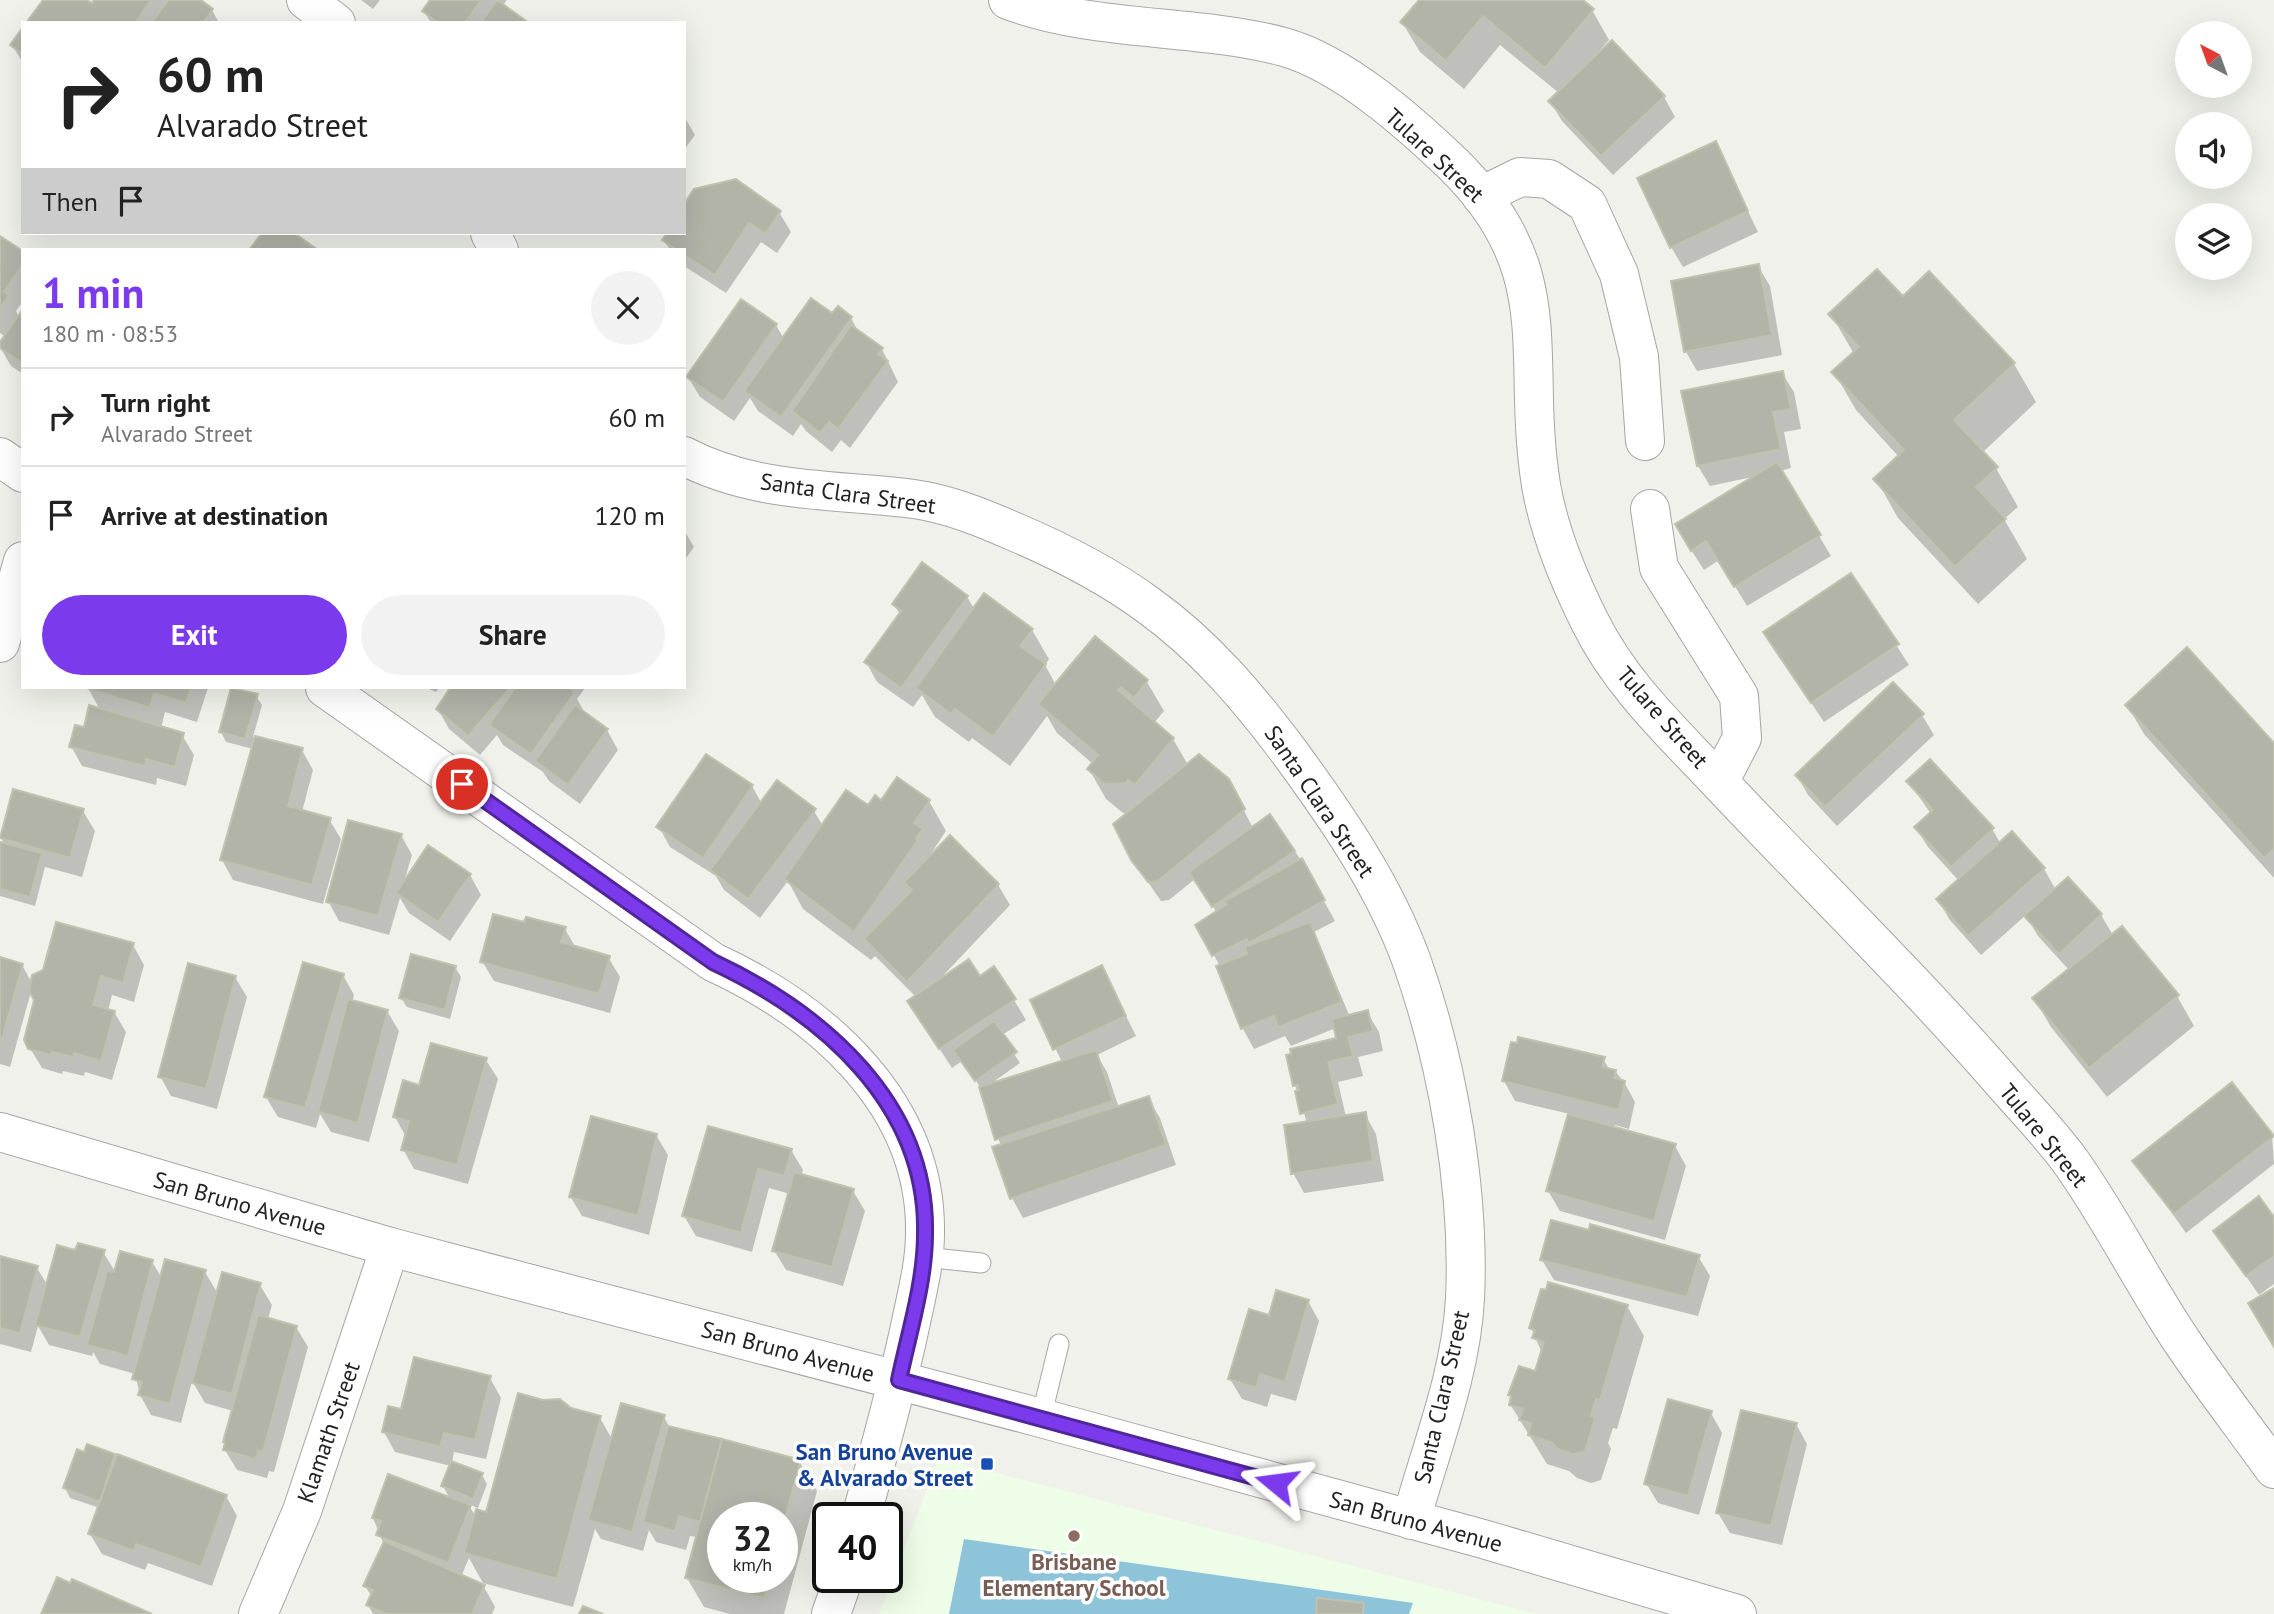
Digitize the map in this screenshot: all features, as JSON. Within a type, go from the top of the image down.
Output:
[{"type":"street","points":[[306,0],[333,21]]},
{"type":"street","name":"Tulare Street","points":[[1008,0],[1080,19],[1229,36],[1287,48],[1316,60],[1345,76],[1402,119],[1454,165],[1481,196],[1513,243],[1532,316],[1537,452],[1552,531],[1591,624],[1630,687],[1881,948],[2072,1163],[2181,1341],[2274,1469]]},
{"type":"street","points":[[1481,196],[1520,177],[1549,179],[1587,204],[1622,286],[1639,356],[1646,441]]},
{"type":"street","points":[[0,457],[21,473]]},
{"type":"street","name":"Santa Clara Street","points":[[686,457],[735,476],[771,485],[916,499],[956,509],[1015,532],[1082,563],[1153,608],[1207,656],[1256,708],[1306,775],[1379,891],[1411,961],[1434,1035],[1460,1177],[1465,1299],[1460,1337],[1441,1421],[1411,1520]]},
{"type":"street","points":[[1650,509],[1659,568],[1739,696],[1742,738],[1719,782]]},
{"type":"street","points":[[0,643],[21,568]]},
{"type":"street","points":[[326,689],[713,962],[741,975],[797,1011],[839,1044],[874,1081],[897,1114],[914,1153],[923,1193],[924,1257],[899,1380],[865,1502]]},
{"type":"street","name":"San Bruno Avenue","points":[[0,1132],[390,1247],[1041,1418],[1411,1520],[1737,1614]]},
{"type":"street","name":"Klamath Street","points":[[258,1614],[315,1473],[390,1247]]},
{"type":"street","points":[[831,1614],[838,1593]]},
{"type":"lane","points":[[924,1257],[981,1262]]},
{"type":"lane","points":[[1041,1418],[1059,1344]]},
{"type":"shaded area","name":"Brisbane Elementary School","points":[[939,1458],[1537,1614],[879,1614],[887,1593],[903,1593],[903,1552]]},
{"type":"shaded area","points":[[964,1539],[1413,1603],[1409,1614],[949,1614]]},
{"type":"building","points":[[43,0],[87,0],[92,3],[94,0],[151,0],[136,21],[27,21]]},
{"type":"building","points":[[168,0],[201,0],[213,9],[204,21],[153,21]]},
{"type":"building","points":[[430,0],[481,0],[466,21],[436,21],[422,11]]},
{"type":"building","points":[[497,0],[526,21],[482,21]]},
{"type":"building","points":[[1419,0],[1583,0],[1594,9],[1545,68],[1483,16],[1446,61],[1400,22]]},
{"type":"building","points":[[21,30],[21,53],[10,45]]},
{"type":"building","points":[[1612,40],[1665,96],[1601,156],[1548,101]]},
{"type":"building","points":[[1716,141],[1748,211],[1670,248],[1637,178]]},
{"type":"building","points":[[736,179],[781,211],[765,234],[749,223],[715,275],[686,256],[686,248],[674,248],[662,240],[666,235],[686,235],[686,201],[694,189]]},
{"type":"building","points":[[260,235],[297,235],[315,248],[251,248]]},
{"type":"building","points":[[0,236],[21,250],[21,267],[4,292],[9,295],[0,308]]},
{"type":"building","points":[[1759,264],[1772,335],[1684,352],[1671,281]]},
{"type":"building","points":[[1877,269],[1903,296],[1929,271],[2015,363],[1954,420],[1998,467],[1976,487],[2006,519],[1955,567],[1873,479],[1904,450],[1831,372],[1859,347],[1828,314]]},
{"type":"building","points":[[811,298],[832,313],[838,306],[852,317],[781,417],[744,391]]},
{"type":"building","points":[[741,299],[777,324],[723,402],[686,377]]},
{"type":"building","points":[[21,312],[21,363],[0,348],[0,342]]},
{"type":"building","points":[[851,325],[883,348],[878,354],[888,361],[838,429],[829,422],[820,433],[792,411]]},
{"type":"building","points":[[1783,371],[1791,409],[1773,412],[1781,449],[1697,466],[1681,391]]},
{"type":"building","points":[[1777,462],[1821,535],[1734,587],[1706,541],[1691,551],[1675,524]]},
{"type":"building","points":[[922,562],[968,596],[901,688],[864,662],[901,611],[892,604]]},
{"type":"building","points":[[1851,573],[1899,644],[1811,703],[1763,632]]},
{"type":"building","points":[[984,593],[1033,629],[1020,646],[1046,664],[993,737],[955,709],[951,714],[916,688]]},
{"type":"building","points":[[1095,636],[1148,680],[1134,698],[1121,687],[1118,690],[1174,738],[1135,785],[1128,780],[1126,783],[1105,784],[1087,769],[1098,755],[1038,704]]},
{"type":"building","points":[[2187,647],[2274,743],[2274,849],[2264,858],[2125,705]]},
{"type":"building","points":[[1893,682],[1924,714],[1825,807],[1795,775]]},
{"type":"building","points":[[90,689],[191,689],[186,703],[154,693],[150,708]]},
{"type":"building","points":[[231,689],[258,694],[245,739],[219,732]]},
{"type":"building","points":[[449,689],[509,689],[468,736],[436,709]]},
{"type":"building","points":[[514,689],[570,689],[575,692],[531,754],[489,725]]},
{"type":"building","points":[[89,705],[184,733],[175,767],[146,759],[145,766],[69,747],[75,725],[84,727]]},
{"type":"building","points":[[575,705],[608,729],[568,785],[535,761]]},
{"type":"building","points":[[255,736],[303,748],[288,806],[331,818],[312,885],[220,860]]},
{"type":"building","points":[[706,754],[753,785],[703,858],[656,827]]},
{"type":"building","points":[[1199,754],[1229,779],[1245,809],[1158,881],[1148,882],[1131,860],[1113,824]]},
{"type":"building","points":[[1930,759],[1994,828],[1951,867],[1914,827],[1933,810],[1906,781]]},
{"type":"building","points":[[897,777],[930,800],[914,823],[923,829],[854,932],[784,879],[846,790],[868,805],[875,795],[881,800]]},
{"type":"building","points":[[777,780],[816,809],[748,899],[710,870]]},
{"type":"building","points":[[13,789],[84,809],[70,858],[0,838]]},
{"type":"building","points":[[1270,814],[1295,851],[1212,907],[1189,872]]},
{"type":"building","points":[[348,820],[402,834],[378,916],[326,902]]},
{"type":"building","points":[[2012,831],[2045,868],[1968,936],[1936,899]]},
{"type":"building","points":[[950,835],[999,884],[907,982],[864,939],[912,890],[904,882]]},
{"type":"building","points":[[0,842],[42,853],[30,897],[0,889]]},
{"type":"building","points":[[428,845],[471,874],[438,922],[396,893]]},
{"type":"building","points":[[1302,858],[1325,900],[1249,943],[1247,939],[1212,956],[1195,925],[1227,904],[1225,901]]},
{"type":"building","points":[[2068,877],[2102,914],[2059,954],[2024,916]]},
{"type":"building","points":[[493,914],[524,922],[526,917],[566,927],[561,942],[610,956],[599,994],[480,962]]},
{"type":"building","points":[[56,922],[134,943],[123,983],[101,976],[93,1005],[115,1011],[101,1061],[74,1053],[73,1057],[28,1049],[24,1040],[34,1000],[29,991],[32,975],[43,970]]},
{"type":"building","points":[[1310,922],[1342,1002],[1278,1027],[1274,1016],[1241,1029],[1216,966],[1247,954],[1245,947]]},
{"type":"building","points":[[2122,926],[2179,995],[2089,1068],[2032,998]]},
{"type":"building","points":[[411,954],[456,966],[445,1010],[399,998]]},
{"type":"building","points":[[0,957],[23,964],[0,1046]]},
{"type":"building","points":[[969,959],[980,976],[994,966],[1016,999],[939,1049],[907,1001]]},
{"type":"building","points":[[303,962],[344,974],[305,1108],[264,1097]]},
{"type":"building","points":[[188,963],[236,976],[206,1089],[158,1077]]},
{"type":"building","points":[[1102,965],[1126,1016],[1053,1050],[1030,1000]]},
{"type":"building","points":[[348,999],[388,1010],[358,1123],[318,1112]]},
{"type":"building","points":[[1368,1010],[1373,1031],[1348,1037],[1353,1056],[1328,1062],[1338,1104],[1300,1114],[1295,1091],[1299,1090],[1298,1085],[1293,1086],[1286,1055],[1291,1054],[1290,1049],[1336,1038],[1332,1019]]},
{"type":"building","points":[[994,1021],[1017,1052],[975,1081],[953,1050]]},
{"type":"building","points":[[1518,1037],[1605,1057],[1602,1067],[1616,1070],[1614,1078],[1625,1081],[1619,1110],[1502,1081],[1511,1042],[1517,1043]]},
{"type":"building","points":[[431,1043],[487,1058],[457,1165],[401,1150],[409,1121],[393,1117],[403,1080],[419,1085]]},
{"type":"building","points":[[1096,1050],[1113,1101],[995,1140],[979,1087]]},
{"type":"building","points":[[2232,1082],[2274,1136],[2174,1214],[2132,1161]]},
{"type":"building","points":[[1149,1096],[1166,1145],[1010,1199],[992,1147]]},
{"type":"building","points":[[1366,1112],[1373,1161],[1291,1174],[1284,1125]]},
{"type":"building","points":[[1568,1114],[1676,1144],[1654,1221],[1546,1191]]},
{"type":"building","points":[[591,1116],[657,1134],[638,1216],[569,1197]]},
{"type":"building","points":[[708,1126],[792,1149],[784,1176],[758,1169],[741,1233],[682,1216]]},
{"type":"building","points":[[794,1172],[854,1189],[832,1267],[772,1251]]},
{"type":"building","points":[[2259,1196],[2274,1217],[2274,1256],[2246,1276],[2213,1231]]},
{"type":"building","points":[[1551,1220],[1589,1230],[1590,1224],[1700,1255],[1687,1297],[1540,1260]]},
{"type":"building","points":[[78,1243],[105,1250],[80,1337],[35,1325],[57,1245],[75,1250]]},
{"type":"building","points":[[120,1251],[153,1260],[128,1356],[87,1345],[107,1271],[114,1272]]},
{"type":"building","points":[[0,1256],[38,1266],[20,1333],[0,1328]]},
{"type":"building","points":[[165,1259],[206,1270],[170,1404],[138,1395],[142,1382],[132,1379]]},
{"type":"building","points":[[222,1272],[261,1283],[232,1394],[192,1383]]},
{"type":"building","points":[[1548,1282],[1628,1305],[1600,1400],[1596,1399],[1591,1416],[1595,1418],[1585,1451],[1573,1454],[1558,1449],[1551,1442],[1528,1435],[1531,1423],[1519,1420],[1523,1409],[1509,1405],[1511,1396],[1508,1395],[1519,1366],[1535,1371],[1544,1342],[1532,1338],[1535,1330],[1529,1328],[1541,1289],[1546,1290]]},
{"type":"building","points":[[2274,1288],[2274,1347],[2248,1303]]},
{"type":"building","points":[[1276,1290],[1309,1300],[1285,1382],[1260,1374],[1256,1388],[1228,1379],[1249,1309],[1269,1315]]},
{"type":"building","points":[[258,1315],[297,1326],[263,1452],[258,1451],[256,1459],[223,1450],[223,1442]]},
{"type":"building","points":[[414,1357],[491,1376],[475,1440],[444,1433],[440,1447],[382,1432],[388,1406],[401,1409]]},
{"type":"building","points":[[518,1393],[543,1400],[560,1399],[571,1408],[601,1416],[557,1579],[464,1553],[476,1509],[486,1512]]},
{"type":"building","points":[[1668,1399],[1712,1411],[1688,1496],[1644,1484]]},
{"type":"building","points":[[621,1403],[665,1415],[632,1532],[588,1520]]},
{"type":"building","points":[[1741,1410],[1797,1423],[1771,1526],[1716,1513]]},
{"type":"building","points":[[668,1426],[722,1439],[700,1522],[679,1516],[675,1531],[643,1522]]},
{"type":"building","points":[[722,1439],[801,1460],[789,1502],[707,1502],[707,1584],[685,1578]]},
{"type":"building","points":[[87,1444],[115,1454],[100,1502],[63,1488],[77,1449],[84,1452]]},
{"type":"building","points":[[117,1454],[227,1495],[201,1567],[136,1544],[134,1551],[88,1534]]},
{"type":"building","points":[[451,1461],[483,1473],[473,1499],[441,1486]]},
{"type":"building","points":[[388,1474],[471,1505],[448,1563],[376,1535],[381,1521],[372,1518]]},
{"type":"building","points":[[384,1541],[485,1585],[472,1614],[386,1614],[366,1605],[373,1590],[363,1586]]},
{"type":"building","points":[[57,1577],[70,1583],[72,1579],[152,1614],[41,1614]]},
{"type":"building","points":[[744,1593],[765,1593],[764,1598]]},
{"type":"building","points":[[1317,1598],[1364,1603],[1363,1614],[1316,1614]]},
{"type":"building","points":[[583,1606],[603,1614],[579,1614]]},
{"type":"place","name":"San Bruno Avenue & Alvarado Street","points":[[987,1464]]},
{"type":"place","name":"Brisbane Elementary School","points":[[1074,1536]]},
{"type":"route","points":[[462,784],[713,962],[741,975],[797,1011],[839,1044],[874,1081],[897,1114],[914,1153],[923,1193],[926,1231],[924,1257],[899,1380],[1276,1483]]}]
